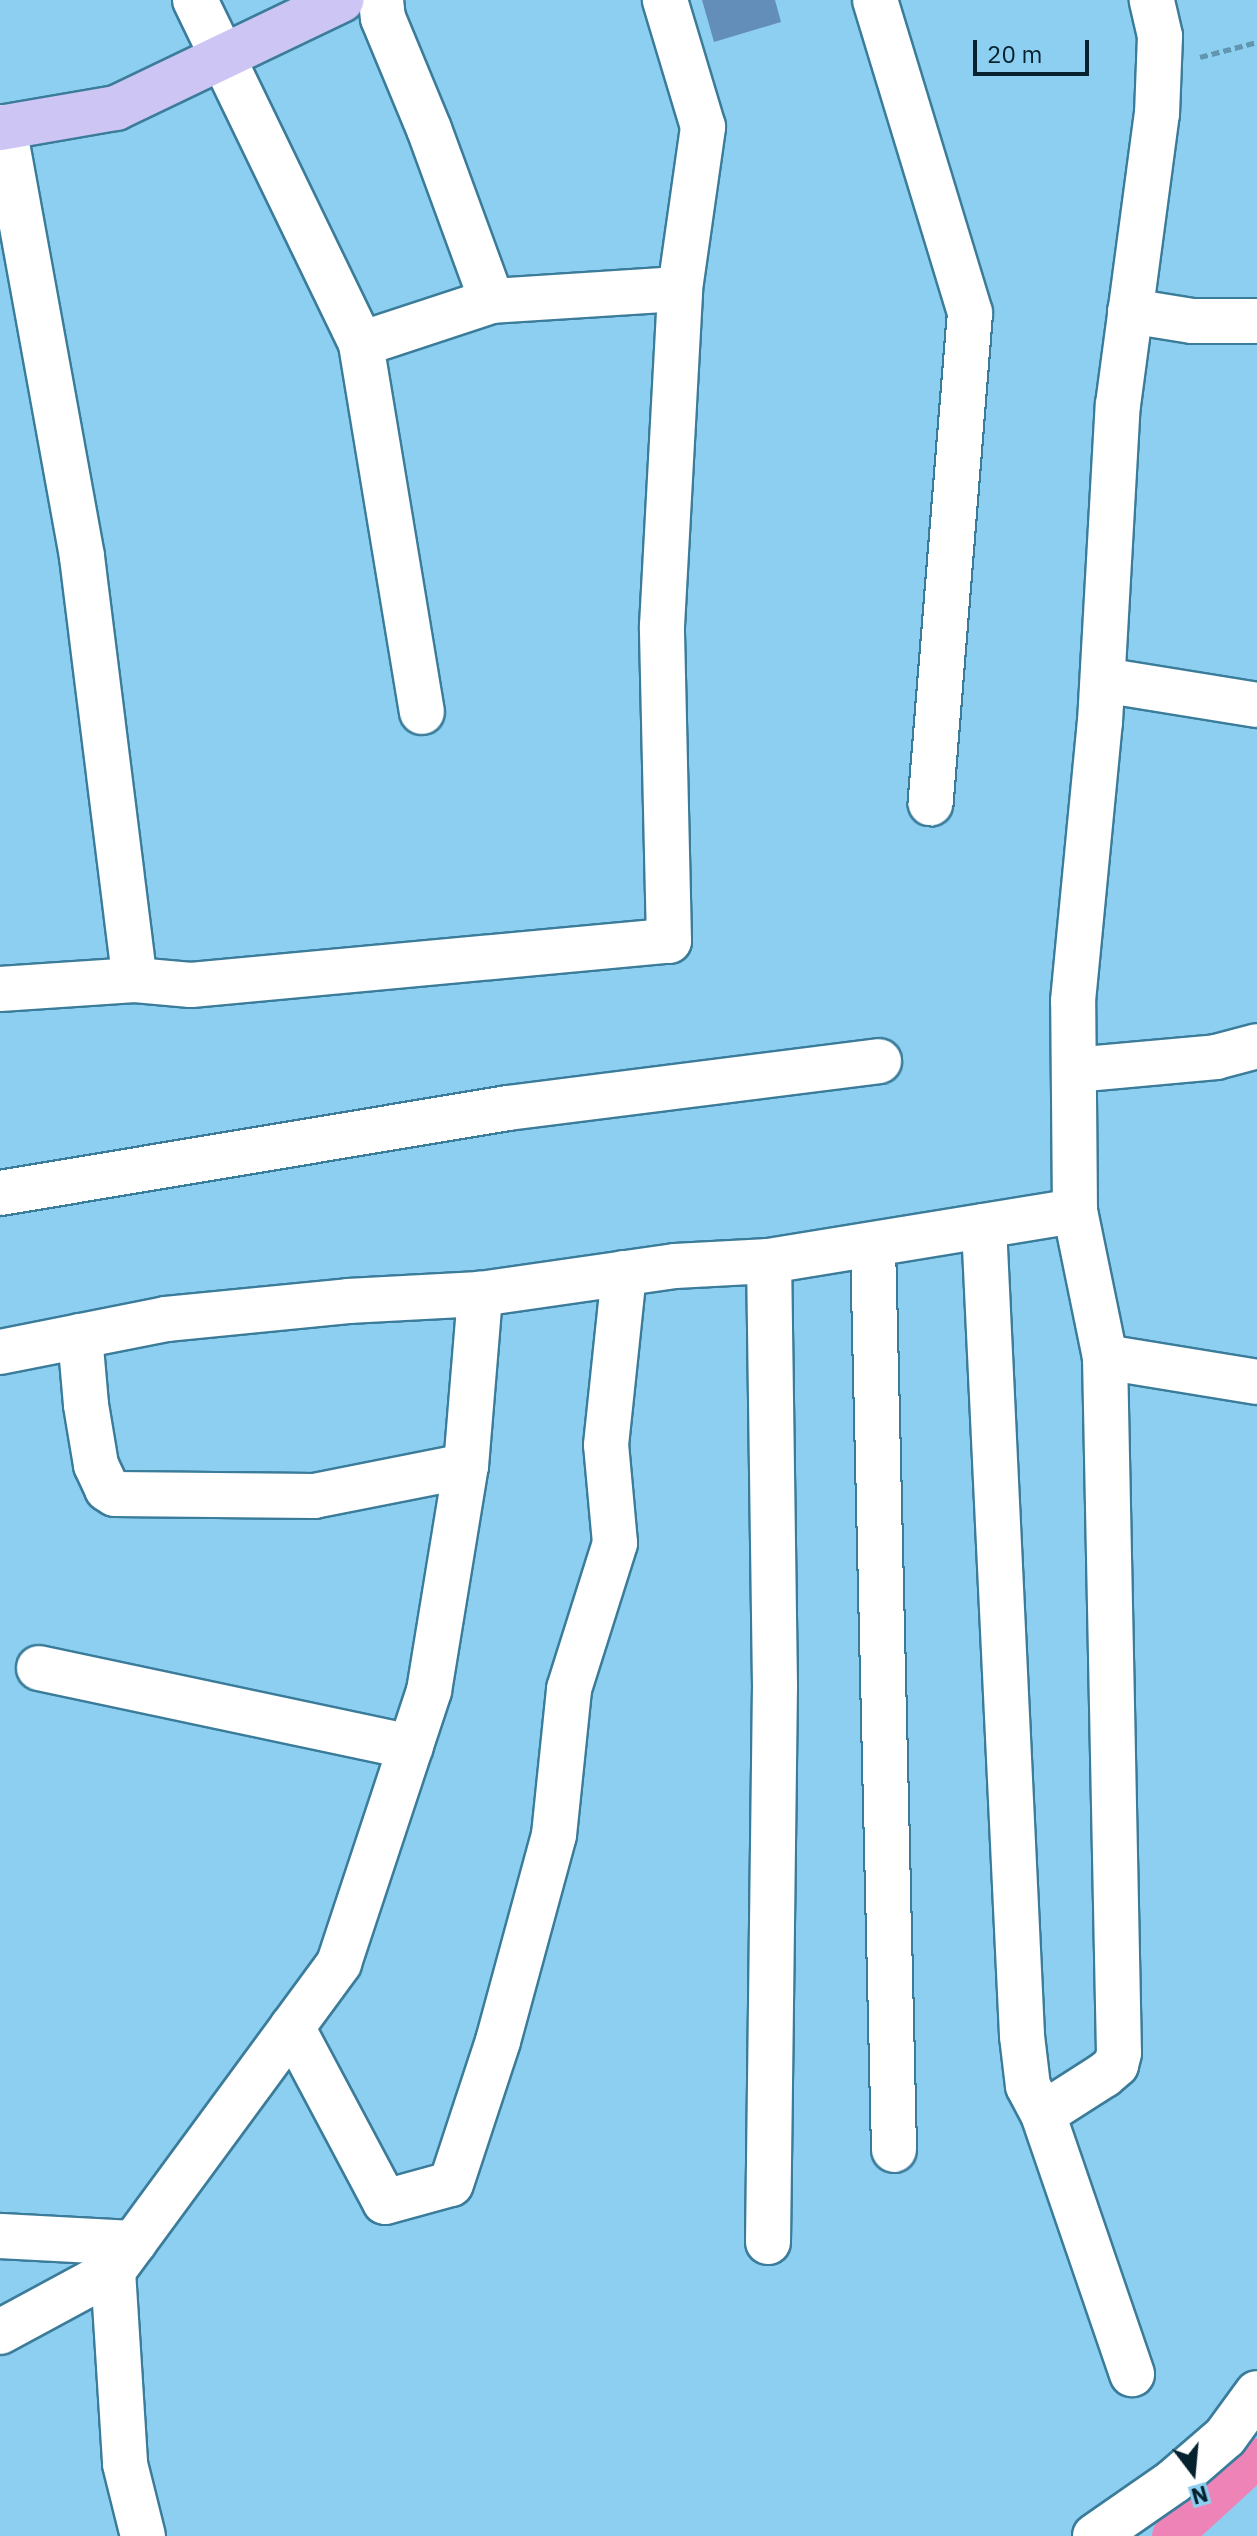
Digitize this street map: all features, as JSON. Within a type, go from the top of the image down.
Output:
[{"type":"main road","points":[[2,127],[116,108],[341,0]]},
{"type":"street","points":[[195,0],[361,344],[422,712]]},
{"type":"street","points":[[381,0],[383,18],[429,129],[492,301]]},
{"type":"street","points":[[0,989],[135,980],[191,985],[669,941],[662,626],[680,289],[703,127],[665,0]]},
{"type":"street","points":[[875,0],[970,313],[931,803]]},
{"type":"street","points":[[1043,2114],[1104,2075],[1116,2065],[1119,2053],[1105,1357],[1075,1211],[1073,1001],[1103,680],[1118,405],[1157,114],[1160,36],[1152,0]]},
{"type":"street","points":[[2,127],[82,557],[135,980]]},
{"type":"street","points":[[361,344],[492,301],[680,289]]},
{"type":"street","points":[[1130,311],[1192,321],[1257,321]]},
{"type":"street","points":[[1103,680],[1257,705]]},
{"type":"street","points":[[1074,1070],[1216,1057],[1257,1046]]},
{"type":"street","points":[[0,1193],[508,1108],[879,1061]]},
{"type":"street","points":[[0,1352],[166,1319],[348,1301],[480,1294],[675,1266],[769,1261],[1075,1211]]},
{"type":"street","points":[[984,1226],[1022,2036],[1028,2086],[1043,2114],[1132,2374]]},
{"type":"street","points":[[873,1245],[894,2150]]},
{"type":"street","points":[[768,2242],[775,1732],[769,1261]]},
{"type":"street","points":[[292,2027],[385,2202],[451,2184],[498,2041],[554,1835],[569,1689],[615,1543],[606,1445],[624,1273]]},
{"type":"street","points":[[0,2332],[123,2257],[339,1963],[429,1691],[466,1466],[480,1294]]},
{"type":"street","points":[[80,1336],[86,1405],[96,1465],[107,1489],[115,1494],[314,1496],[466,1466]]},
{"type":"street","points":[[1105,1357],[1257,1382]]},
{"type":"street","points":[[39,1668],[411,1747]]},
{"type":"street","points":[[0,2236],[123,2257]]},
{"type":"street","points":[[123,2257],[125,2464],[143,2536]]},
{"type":"street","points":[[1095,2536],[1174,2481],[1225,2437],[1257,2393]]},
{"type":"path","points":[[1159,68],[1257,42]]},
{"type":"building","points":[[702,0],[775,0],[781,22],[714,42]]},
{"type":"waterway","points":[[1172,2536],[1257,2458]]}]
